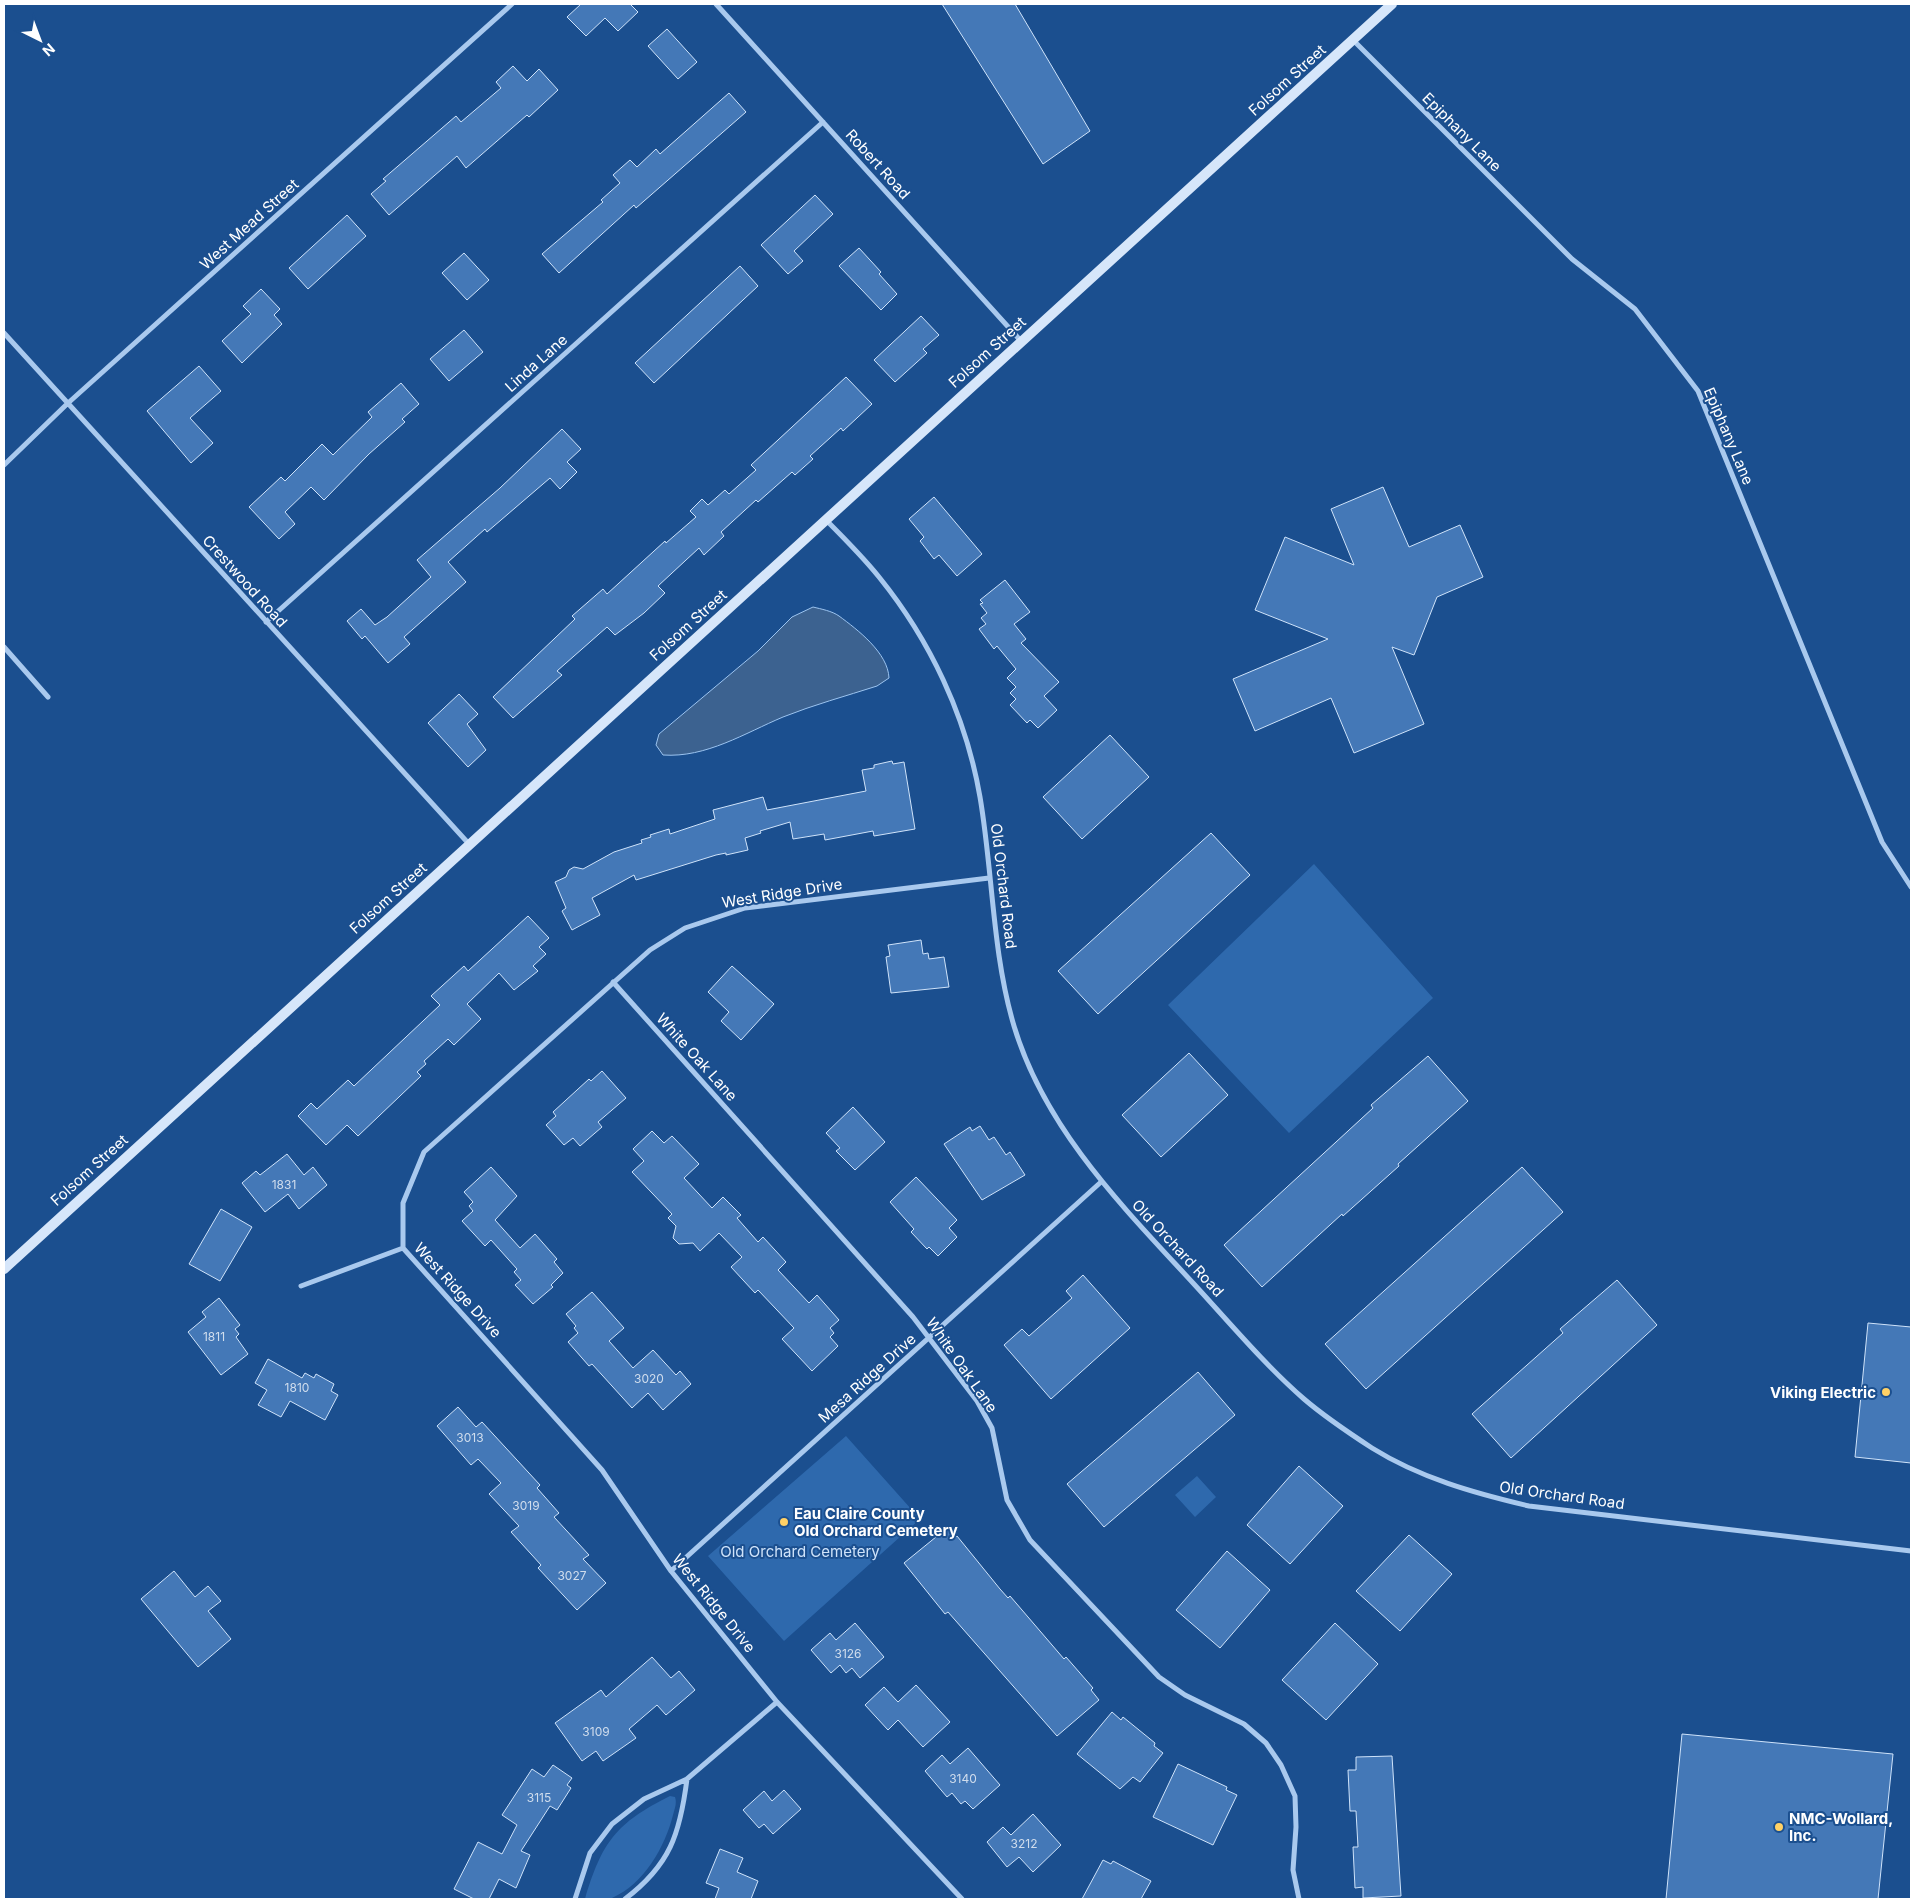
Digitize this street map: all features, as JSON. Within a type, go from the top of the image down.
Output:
[{"type":"street","name":"West Mead Street","points":[[4,465],[68,404],[512,4]]},
{"type":"street","name":"Robert Road","points":[[716,4],[1021,341]]},
{"type":"street","name":"Folsom Street","points":[[4,1269],[1392,4]]},
{"type":"street","name":"Epiphany Lane","points":[[1353,40],[1572,258],[1635,309],[1698,391],[1882,842],[1911,887]]},
{"type":"street","name":"Linda Lane","points":[[266,622],[823,122]]},
{"type":"street","name":"Crestwood Road","points":[[4,333],[469,844]]},
{"type":"street","name":"Old Orchard Road","points":[[826,520],[878,575],[928,648],[947,688],[967,740],[980,797],[1004,986],[1015,1028],[1034,1077],[1066,1135],[1101,1182],[1271,1368],[1304,1400],[1375,1450],[1417,1472],[1477,1494],[1529,1506],[1911,1551]]},
{"type":"street","points":[[4,647],[48,697]]},
{"type":"street","name":"West Ridge Drive","points":[[962,1899],[778,1702],[671,1571],[602,1470],[403,1248],[403,1203],[424,1152],[650,950],[685,928],[718,915],[746,908],[989,878]]},
{"type":"street","name":"White Oak Lane","points":[[613,982],[907,1310],[977,1401],[992,1428],[1007,1500],[1030,1540],[1159,1676],[1185,1695],[1244,1724],[1266,1743],[1281,1765],[1295,1796],[1294,1870],[1299,1899]]},
{"type":"street","name":"Mesa Ridge Drive","points":[[671,1571],[1101,1182]]},
{"type":"street","points":[[302,1286],[403,1248]]},
{"type":"street","points":[[574,1899],[590,1854],[612,1824],[644,1799],[687,1779],[778,1702]]},
{"type":"street","points":[[625,1899],[642,1886],[667,1857],[682,1817],[687,1779]]},
{"type":"green space","points":[[1314,864],[1433,998],[1289,1133],[1168,1005]]},
{"type":"green space","name":"Old Orchard Cemetery","points":[[846,1436],[920,1519],[784,1641],[708,1556]]},
{"type":"green space","points":[[1197,1476],[1216,1497],[1195,1517],[1175,1495]]},
{"type":"green space","points":[[670,1796],[675,1797],[676,1803],[665,1840],[652,1863],[643,1874],[634,1884],[612,1898],[602,1900],[585,1899],[598,1863],[605,1848],[614,1836],[636,1815]]},
{"type":"shaded area","points":[[813,607],[836,614],[863,635],[878,651],[887,669],[889,678],[877,686],[783,717],[710,749],[695,753],[663,755],[656,745],[659,734],[758,651],[792,617]]},
{"type":"building","points":[[581,4],[630,4],[638,12],[618,31],[605,18],[586,36],[567,17]]},
{"type":"building","points":[[942,4],[1015,4],[1090,131],[1043,164]]},
{"type":"building","points":[[667,29],[697,62],[678,79],[648,46]]},
{"type":"building","points":[[513,66],[527,81],[539,69],[558,90],[529,117],[527,115],[466,168],[457,156],[389,215],[371,194],[386,181],[383,179],[456,116],[461,122],[501,88],[496,82]]},
{"type":"building","points":[[729,93],[746,112],[636,208],[634,205],[559,273],[542,254],[603,202],[601,200],[620,183],[613,175],[630,160],[637,167],[656,149],[660,154]]},
{"type":"building","points":[[815,195],[833,214],[794,251],[803,261],[788,274],[761,245]]},
{"type":"building","points":[[347,215],[366,236],[308,289],[289,268]]},
{"type":"building","points":[[859,248],[881,272],[879,274],[897,294],[881,310],[839,266]]},
{"type":"building","points":[[464,253],[489,280],[467,300],[442,273]]},
{"type":"building","points":[[740,266],[758,286],[654,383],[635,363]]},
{"type":"building","points":[[261,289],[280,309],[274,315],[282,324],[242,363],[222,341],[251,314],[243,306]]},
{"type":"building","points":[[921,316],[939,335],[923,349],[927,353],[895,382],[874,360]]},
{"type":"building","points":[[464,330],[483,352],[449,381],[430,359]]},
{"type":"building","points":[[199,366],[221,391],[190,418],[213,443],[191,463],[147,411]]},
{"type":"building","points":[[846,377],[872,404],[843,431],[841,428],[810,456],[813,459],[795,475],[792,472],[758,502],[756,500],[721,532],[724,536],[704,555],[699,548],[658,586],[665,593],[644,613],[615,635],[607,627],[557,671],[562,675],[513,718],[493,697],[575,619],[572,616],[603,589],[607,594],[665,541],[666,543],[696,517],[690,511],[702,499],[708,505],[725,490],[729,494],[756,470],[751,465]]},
{"type":"building","points":[[401,383],[419,404],[402,419],[405,422],[369,454],[324,500],[311,487],[285,512],[295,524],[279,539],[249,507],[281,477],[285,481],[322,444],[333,455],[372,417],[368,412]]},
{"type":"building","points":[[562,429],[581,449],[567,462],[577,472],[560,489],[550,478],[487,532],[485,529],[448,562],[466,582],[404,637],[410,644],[388,663],[365,636],[362,639],[347,621],[361,609],[375,625],[387,617],[431,577],[417,560],[500,488]]},
{"type":"building","points":[[1383,487],[1409,547],[1460,525],[1483,577],[1437,597],[1414,655],[1392,647],[1424,724],[1354,753],[1331,698],[1255,731],[1233,679],[1328,639],[1255,610],[1285,537],[1354,565],[1331,509]]},
{"type":"building","points":[[934,497],[982,554],[957,576],[939,555],[934,559],[920,541],[924,537],[909,519]]},
{"type":"building","points":[[1005,580],[1030,612],[1014,624],[1026,639],[1021,643],[1059,682],[1044,696],[1057,710],[1038,728],[1030,720],[1027,723],[1010,705],[1016,699],[1010,693],[1016,687],[1007,678],[1016,669],[997,646],[994,649],[979,629],[986,624],[981,618],[987,613],[980,604],[983,603],[980,600]]},
{"type":"building","points":[[459,694],[478,714],[467,724],[486,750],[468,767],[428,723]]},
{"type":"building","points":[[1110,735],[1149,777],[1082,839],[1043,797]]},
{"type":"building","points":[[892,761],[893,764],[904,762],[915,829],[874,836],[873,831],[825,840],[824,834],[793,839],[790,822],[760,831],[761,833],[745,838],[748,850],[726,855],[726,853],[716,855],[636,880],[634,875],[592,898],[600,915],[572,930],[562,911],[566,908],[555,882],[566,877],[569,870],[574,867],[583,869],[614,852],[642,843],[641,840],[651,837],[650,835],[669,829],[670,834],[715,819],[713,810],[763,797],[767,810],[866,791],[862,770],[874,768],[874,765]]},
{"type":"building","points":[[1211,833],[1250,875],[1098,1014],[1058,971]]},
{"type":"building","points":[[528,916],[549,938],[539,947],[546,954],[533,966],[538,971],[514,990],[499,973],[467,1004],[481,1019],[454,1045],[448,1039],[424,1061],[426,1064],[417,1072],[421,1076],[358,1136],[347,1125],[326,1145],[298,1116],[311,1103],[317,1109],[348,1080],[354,1086],[440,1005],[431,996],[464,966],[468,971]]},
{"type":"building","points":[[921,940],[923,954],[928,953],[929,959],[944,957],[949,987],[891,993],[886,957],[890,956],[888,945]]},
{"type":"building","points":[[732,966],[774,1004],[741,1040],[721,1021],[729,1012],[708,992]]},
{"type":"building","points":[[1189,1053],[1228,1095],[1161,1157],[1122,1115]]},
{"type":"building","points":[[1428,1056],[1468,1101],[1398,1164],[1399,1166],[1343,1216],[1342,1214],[1262,1287],[1224,1245],[1373,1108],[1371,1105]]},
{"type":"building","points":[[602,1071],[626,1098],[598,1122],[602,1127],[580,1146],[573,1138],[564,1145],[546,1125],[556,1116],[553,1112],[589,1079],[591,1081]]},
{"type":"building","points":[[853,1107],[885,1142],[855,1170],[836,1151],[840,1148],[826,1133]]},
{"type":"building","points":[[980,1126],[989,1140],[994,1137],[1006,1155],[1010,1152],[1025,1175],[982,1200],[944,1144],[970,1127],[972,1131]]},
{"type":"building","points":[[652,1131],[664,1143],[672,1136],[699,1164],[684,1178],[712,1208],[723,1197],[741,1215],[737,1218],[758,1242],[763,1237],[786,1262],[778,1270],[809,1303],[817,1295],[839,1320],[830,1328],[834,1333],[830,1337],[838,1346],[812,1371],[782,1339],[794,1328],[758,1290],[755,1293],[731,1267],[742,1257],[719,1233],[700,1251],[693,1243],[679,1244],[673,1238],[676,1226],[668,1218],[672,1214],[632,1172],[644,1161],[633,1149]]},
{"type":"building","points":[[287,1154],[304,1175],[313,1167],[327,1185],[299,1209],[288,1194],[265,1212],[242,1183],[256,1171],[260,1175]]},
{"type":"building","points":[[491,1167],[517,1196],[495,1220],[520,1248],[535,1234],[557,1259],[554,1262],[563,1273],[551,1285],[553,1287],[533,1304],[515,1285],[521,1280],[514,1272],[517,1269],[491,1240],[485,1246],[462,1221],[473,1211],[469,1206],[473,1202],[464,1192]]},
{"type":"building","points":[[1522,1167],[1563,1212],[1366,1389],[1325,1344]]},
{"type":"building","points":[[916,1177],[957,1220],[949,1228],[957,1237],[938,1256],[929,1247],[927,1249],[911,1232],[914,1229],[890,1202]]},
{"type":"building","points":[[221,1209],[252,1227],[220,1281],[189,1264]]},
{"type":"building","points":[[1083,1275],[1130,1328],[1051,1399],[1004,1345],[1022,1329],[1029,1336],[1072,1298],[1066,1291]]},
{"type":"building","points":[[1617,1280],[1657,1325],[1511,1458],[1472,1414],[1563,1333],[1560,1329]]},
{"type":"building","points":[[592,1292],[624,1328],[609,1341],[633,1368],[653,1350],[676,1375],[680,1371],[691,1384],[663,1410],[648,1393],[632,1408],[592,1364],[589,1366],[568,1342],[578,1333],[574,1328],[576,1326],[566,1314]]},
{"type":"building","points":[[219,1298],[240,1325],[235,1329],[239,1334],[236,1337],[248,1354],[221,1375],[188,1332],[206,1317],[202,1312]]},
{"type":"building","name":"Viking Electric","points":[[1868,1323],[1911,1327],[1911,1463],[1855,1457]]},
{"type":"building","points":[[268,1359],[302,1378],[305,1373],[314,1378],[316,1374],[334,1384],[331,1391],[338,1395],[325,1420],[290,1401],[281,1417],[258,1405],[267,1390],[255,1383]]},
{"type":"building","points":[[1198,1372],[1235,1415],[1104,1527],[1067,1484]]},
{"type":"building","points":[[458,1407],[476,1427],[482,1422],[540,1485],[537,1488],[559,1513],[554,1517],[589,1555],[583,1559],[606,1583],[577,1610],[538,1568],[541,1565],[511,1532],[519,1526],[489,1494],[501,1483],[478,1459],[471,1465],[437,1426]]},
{"type":"building","points":[[1299,1466],[1343,1506],[1290,1564],[1247,1525]]},
{"type":"building","points":[[947,1528],[955,1538],[957,1536],[1008,1598],[1010,1596],[1064,1659],[1066,1657],[1093,1688],[1091,1690],[1099,1700],[1057,1736],[948,1612],[945,1614],[904,1563]]},
{"type":"building","points":[[1409,1535],[1452,1574],[1400,1631],[1356,1591]]},
{"type":"building","points":[[1227,1551],[1270,1590],[1220,1648],[1176,1610]]},
{"type":"building","points":[[174,1571],[195,1597],[208,1586],[221,1601],[208,1611],[231,1639],[198,1667],[141,1599]]},
{"type":"building","points":[[855,1623],[884,1657],[860,1678],[852,1668],[846,1673],[840,1665],[831,1673],[811,1650],[830,1633],[836,1640]]},
{"type":"building","points":[[1335,1623],[1378,1664],[1326,1720],[1282,1680]]},
{"type":"building","points":[[652,1657],[671,1678],[679,1671],[695,1690],[666,1715],[657,1705],[629,1729],[636,1738],[603,1761],[596,1751],[582,1761],[555,1723],[601,1690],[606,1697]]},
{"type":"building","points":[[916,1685],[950,1722],[923,1747],[898,1720],[888,1730],[865,1705],[884,1687],[898,1702]]},
{"type":"building","points":[[1112,1712],[1121,1720],[1123,1717],[1155,1743],[1154,1746],[1163,1753],[1140,1782],[1133,1777],[1120,1789],[1077,1754]]},
{"type":"building","name":"NMC-Wollard, Inc.","points":[[1682,1734],[1893,1754],[1878,1899],[1666,1899]]},
{"type":"building","points":[[968,1748],[1000,1785],[973,1809],[965,1801],[961,1804],[952,1793],[947,1797],[925,1771],[942,1755],[950,1764]]},
{"type":"building","points":[[1392,1756],[1401,1896],[1363,1898],[1363,1887],[1355,1888],[1353,1847],[1358,1847],[1356,1811],[1350,1811],[1348,1770],[1356,1770],[1356,1757]]},
{"type":"building","points":[[1178,1764],[1227,1787],[1226,1790],[1237,1795],[1213,1845],[1153,1817]]},
{"type":"building","points":[[553,1765],[572,1778],[567,1785],[571,1788],[557,1810],[550,1806],[521,1851],[530,1855],[516,1888],[499,1879],[489,1899],[474,1899],[454,1889],[478,1842],[502,1854],[517,1825],[502,1815],[532,1769],[544,1777]]},
{"type":"building","points":[[784,1790],[801,1809],[773,1834],[764,1824],[759,1828],[743,1810],[764,1791],[772,1801]]},
{"type":"building","points":[[1033,1814],[1061,1845],[1033,1872],[1019,1857],[1007,1867],[987,1842],[1003,1827],[1011,1835]]},
{"type":"building","points":[[720,1849],[743,1858],[737,1872],[758,1881],[751,1899],[715,1899],[719,1888],[706,1883]]},
{"type":"building","points":[[1103,1860],[1111,1864],[1113,1861],[1151,1881],[1141,1899],[1082,1899]]},
{"type":"place","name":"Viking Electric","points":[[1886,1392]]},
{"type":"place","name":"Eau Claire County Old Orchard Cemetery","points":[[784,1522]]},
{"type":"place","name":"NMC-Wollard, Inc.","points":[[1779,1827]]}]
